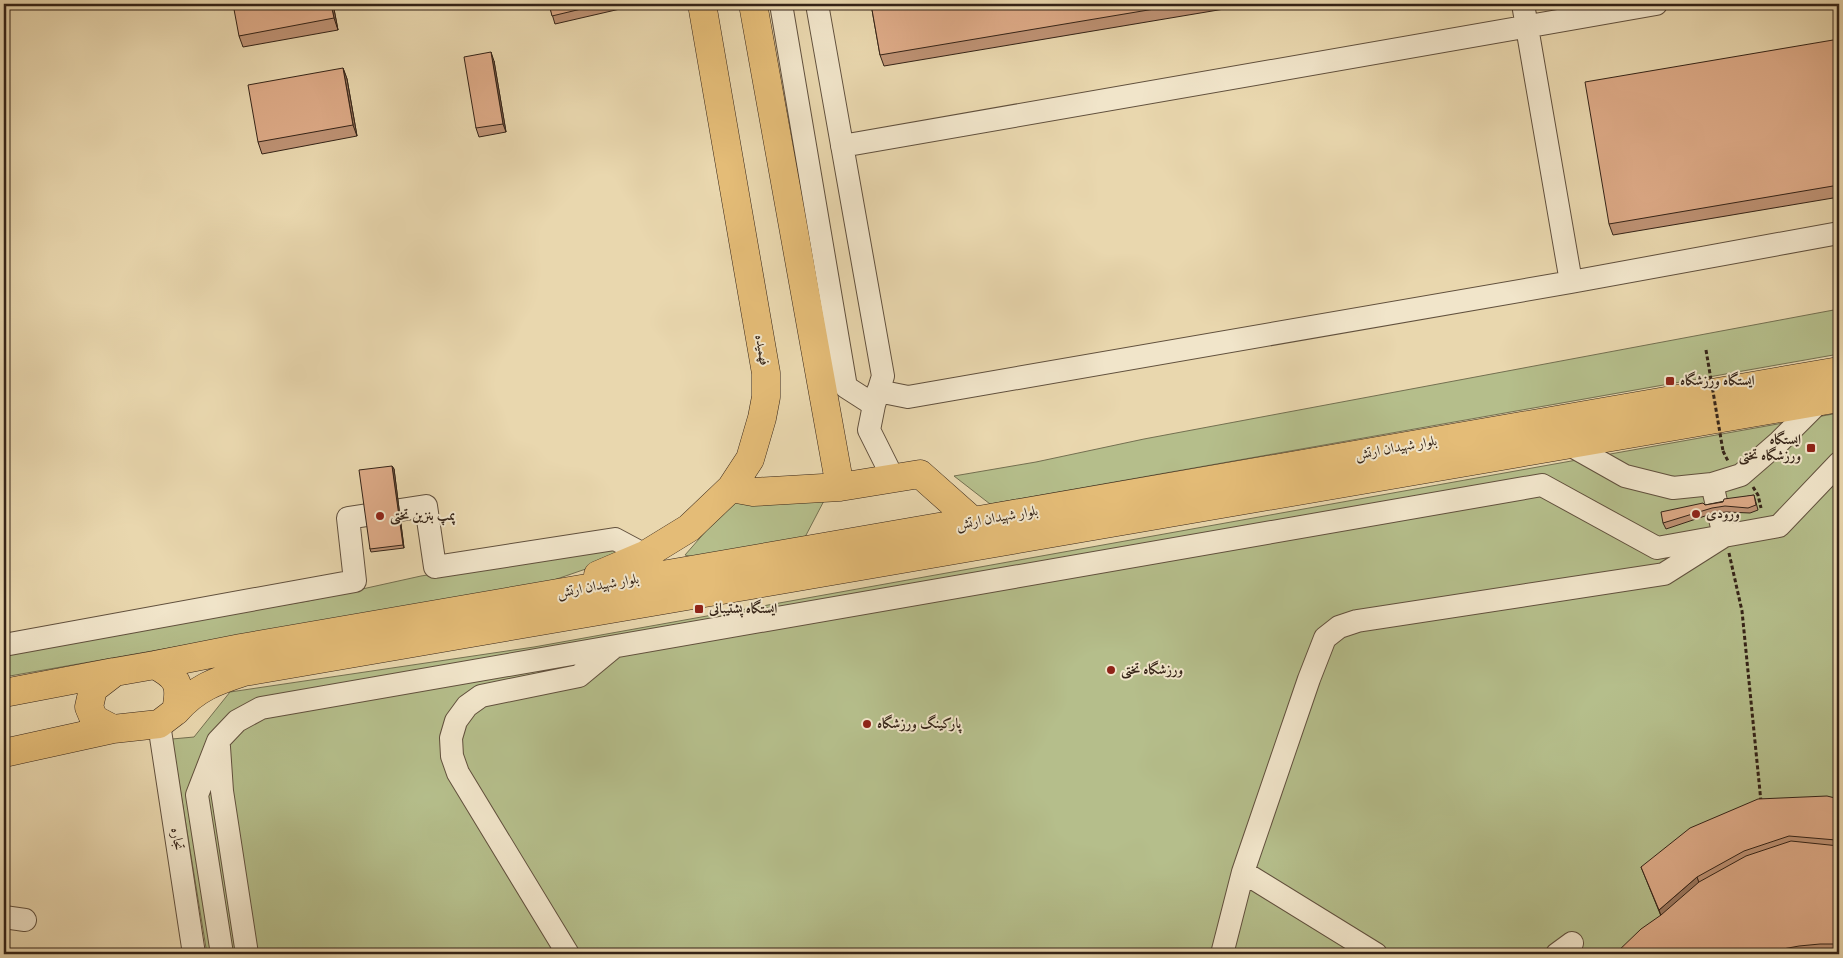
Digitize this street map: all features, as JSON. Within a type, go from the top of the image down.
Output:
[{"type":"main road","name":"فهمیده","points":[[556,593],[645,555],[689,528],[731,488],[750,459],[762,418],[766,397],[766,373],[702,4]]},
{"type":"main road","points":[[753,4],[840,487]]},
{"type":"main road","name":"بلوار شهیدان ارتش","points":[[155,664],[1839,371]]},
{"type":"main road","name":"بلوار شهیدان ارتش","points":[[168,718],[188,697],[215,681],[244,672],[1829,400]]},
{"type":"main road","points":[[731,488],[753,492],[840,487],[920,474],[974,522]]},
{"type":"main road","points":[[4,692],[155,664],[169,672],[176,680],[180,692],[168,718],[4,753]]},
{"type":"main road","points":[[113,729],[94,719],[89,707],[92,689],[116,672]]},
{"type":"street","points":[[781,4],[846,387],[876,398],[908,397],[1571,282],[1839,233]]},
{"type":"street","points":[[817,4],[883,376],[869,430],[893,478]]},
{"type":"street","points":[[1523,4],[1571,282]]},
{"type":"street","points":[[842,146],[1656,4]]},
{"type":"street","points":[[1570,445],[1625,476],[1673,488],[1712,484],[1741,475],[1829,400]]},
{"type":"street","points":[[222,954],[197,795],[218,741],[237,721],[261,708],[1542,485],[1656,548],[1779,526],[1839,463]]},
{"type":"street","points":[[1712,484],[1724,536]]},
{"type":"street","points":[[4,645],[355,581],[348,518],[426,506],[435,567],[616,539],[645,555]]},
{"type":"street","points":[[1222,954],[1243,872],[1308,679],[1325,638],[1340,627],[1357,621],[1450,605],[1664,574],[1724,536]]},
{"type":"street","points":[[568,954],[458,773],[452,756],[451,738],[456,721],[467,706],[482,696],[579,676],[614,647]]},
{"type":"street","name":"تجاره","points":[[168,718],[194,954]]},
{"type":"street","points":[[218,741],[222,792],[247,954]]},
{"type":"street","points":[[1243,872],[1376,954]]},
{"type":"path","points":[[1706,350],[1723,451]]},
{"type":"path","points":[[1724,536],[1742,611],[1762,810]]},
{"type":"green space","points":[[1839,309],[1839,354],[990,504],[954,476],[1036,462],[1144,439]]},
{"type":"green space","name":"ورزشگاه تختی","points":[[1839,413],[1839,954],[207,954],[172,739],[194,737],[230,692],[534,647]]},
{"type":"green space","points":[[827,495],[804,539],[700,559],[685,555],[735,498]]},
{"type":"green space","points":[[610,547],[632,553],[551,581],[4,677],[4,651],[308,601],[421,576]]},
{"type":"building","points":[[233,4],[331,4],[334,18],[239,36]]},
{"type":"building","points":[[549,4],[602,4],[552,16]]},
{"type":"building","points":[[871,4],[1184,4],[880,55]]},
{"type":"building","points":[[1839,39],[1839,185],[1609,224],[1585,82]]},
{"type":"building","points":[[491,52],[503,124],[476,128],[464,57]]},
{"type":"building","points":[[343,68],[353,125],[258,142],[248,85]]},
{"type":"building","points":[[392,466],[403,545],[370,549],[359,470]]},
{"type":"building","points":[[1754,495],[1756,505],[1748,508],[1725,506],[1712,508],[1663,523],[1661,512]]},
{"type":"building","points":[[1827,796],[1839,799],[1839,841],[1789,836],[1744,851],[1697,877],[1659,910],[1641,867],[1690,828],[1758,799]]},
{"type":"building","points":[[1791,841],[1839,846],[1839,944],[1799,946],[1756,954],[1615,954],[1641,929],[1661,915],[1699,882],[1746,856]]},
{"type":"building","points":[[1839,951],[1839,954],[1792,954]]},
{"type":"place","name":"ایستگاه ورزشگاه","points":[[1670,381]]},
{"type":"place","name":"ایستگاه ورزشگاه تختی","points":[[1811,448]]},
{"type":"place","name":"ورودی","points":[[1696,514]]},
{"type":"place","name":"پمپ بنزین تختی","points":[[380,516]]},
{"type":"place","name":"ایستگاه پشتیبانی","points":[[699,609]]},
{"type":"place","name":"ورزشگاه تختی","points":[[1111,670]]},
{"type":"place","name":"پارکینگ ورزشگاه","points":[[867,724]]}]
